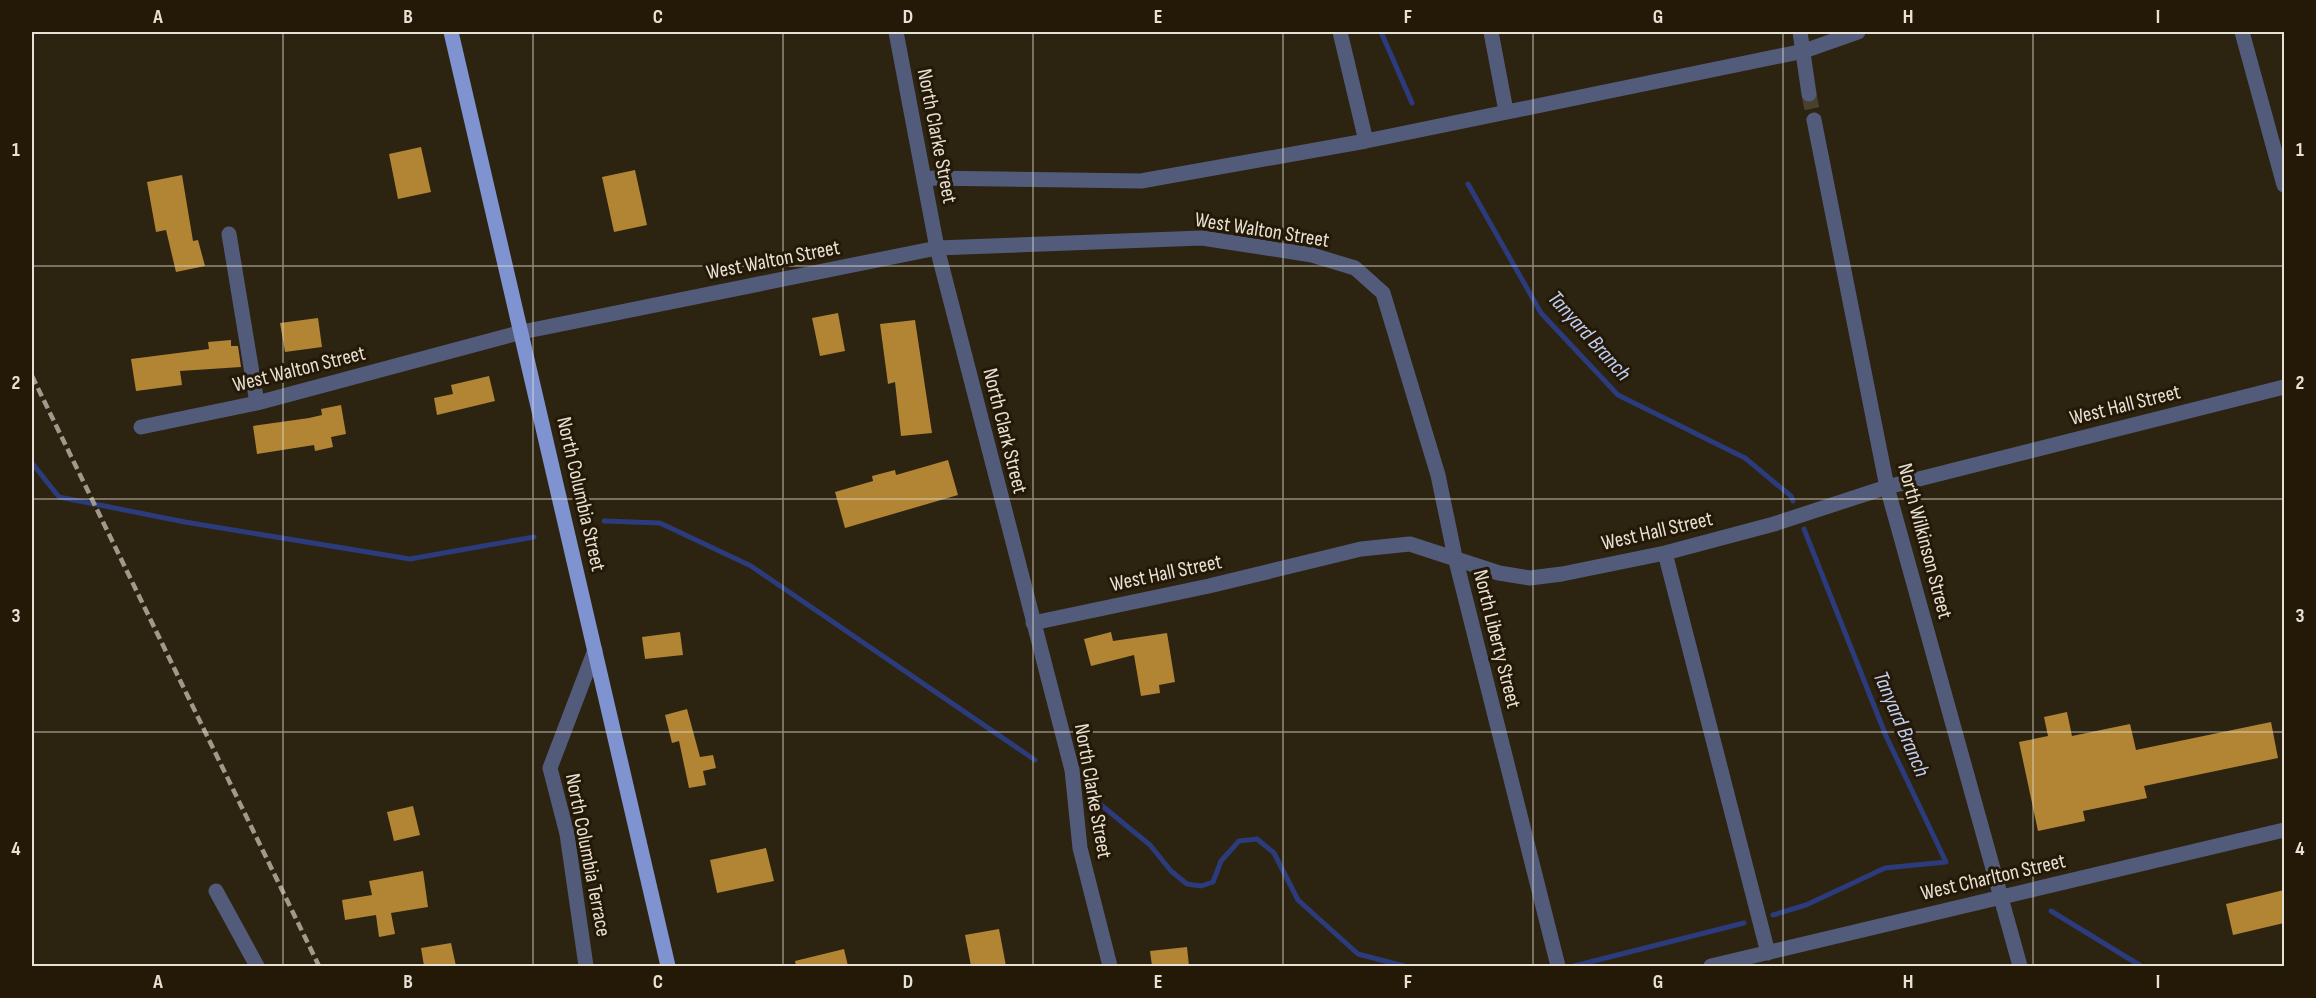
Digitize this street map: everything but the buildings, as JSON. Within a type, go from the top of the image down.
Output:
[{"type":"main road","name":"North Columbia Street","points":[[452,32],[668,966]]},
{"type":"street","name":"North Clarke Street","points":[[896,32],[937,248]]},
{"type":"street","points":[[1340,32],[1366,141]]},
{"type":"street","points":[[1491,32],[1506,111]]},
{"type":"street","points":[[1800,32],[1809,94]]},
{"type":"street","points":[[924,178],[1141,181],[1366,141],[1804,51],[1858,32]]},
{"type":"street","points":[[2242,32],[2284,186]]},
{"type":"street","name":"North Wilkinson Street","points":[[1814,120],[1887,487],[2020,966]]},
{"type":"street","points":[[229,234],[257,403]]},
{"type":"street","name":"West Walton Street","points":[[141,427],[257,403],[522,332],[937,248],[1202,238],[1311,255],[1355,268],[1383,293],[1394,322]]},
{"type":"street","name":"North Clark Street","points":[[937,248],[1033,623]]},
{"type":"street","name":"North Liberty Street","points":[[1394,322],[1438,475],[1455,556],[1558,966]]},
{"type":"street","name":"West Hall Street","points":[[1033,623],[1209,586],[1361,549],[1410,544],[1455,556],[1499,573],[1530,578],[1665,553],[1774,524],[1887,487],[2284,387]]},
{"type":"street","points":[[1665,553],[1768,953]]},
{"type":"street","name":"North Clarke Street","points":[[1033,623],[1072,770],[1080,848],[1110,966]]},
{"type":"street","name":"North Columbia Terrace","points":[[586,966],[567,834],[550,768],[595,650]]},
{"type":"street","name":"West Charlton Street","points":[[1711,966],[2284,830]]},
{"type":"street","points":[[216,891],[257,966]]},
{"type":"waterway","name":"Tanyard Branch","points":[[1381,32],[1412,103]]},
{"type":"waterway","name":"Tanyard Branch","points":[[1468,184],[1541,313],[1618,395],[1745,458],[1791,496],[1793,501]]},
{"type":"waterway","points":[[32,463],[59,497],[185,522],[410,559],[534,537]]},
{"type":"waterway","points":[[604,521],[660,523],[751,566],[1035,760]]},
{"type":"waterway","name":"Tanyard Branch","points":[[1773,915],[1806,905],[1885,868],[1946,862],[1886,736],[1804,529]]},
{"type":"waterway","points":[[1095,800],[1150,845],[1171,871],[1187,884],[1201,886],[1213,882],[1221,861],[1239,841],[1257,839],[1274,853],[1298,900],[1358,954],[1404,966]]},
{"type":"waterway","name":"Tanyard Branch","points":[[2051,911],[2141,966]]},
{"type":"waterway","points":[[1574,966],[1744,923]]},
{"type":"tunnel","points":[[1809,94],[1814,120]]},
{"type":"railway","points":[[32,376],[319,966]]}]
